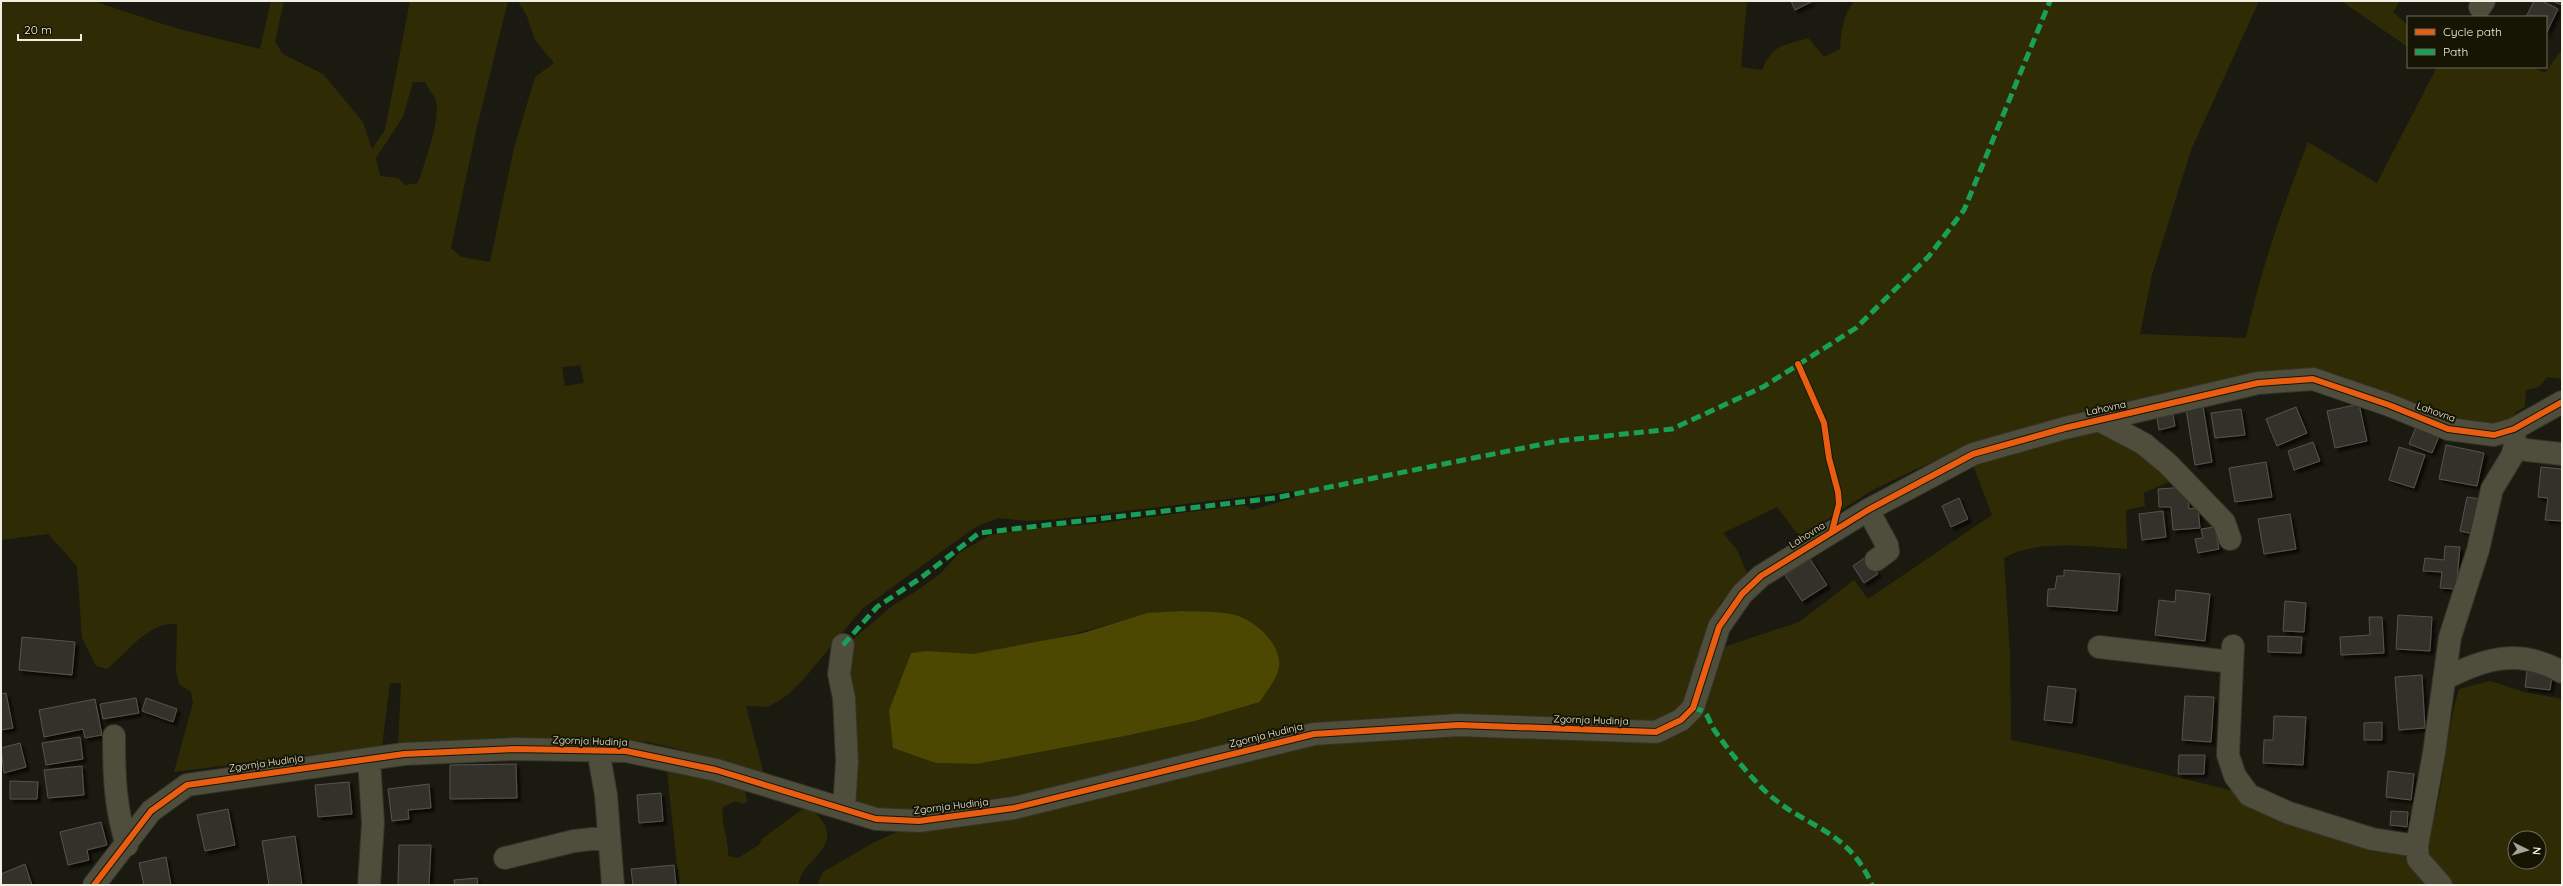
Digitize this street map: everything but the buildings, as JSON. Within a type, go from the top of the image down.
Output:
[{"type":"street","name":"Lahovna","points":[[1710,650],[1720,627],[1742,594],[1761,576],[1868,510],[1973,454],[2065,428],[2258,383],[2313,379],[2389,405],[2448,429],[2515,438],[2562,402]]},
{"type":"street","points":[[2099,420],[2144,444],[2168,464],[2224,522],[2230,539]]},
{"type":"street","points":[[2515,438],[2526,450],[2562,454]]},
{"type":"street","points":[[2441,885],[2418,859],[2417,846],[2434,753],[2450,637],[2478,550],[2492,489],[2512,456],[2515,438]]},
{"type":"street","points":[[1868,510],[1887,545],[1888,551],[1876,560]]},
{"type":"street","points":[[843,645],[839,674],[844,698],[847,762],[844,810]]},
{"type":"street","points":[[2100,647],[2233,654],[2228,755],[2235,776],[2249,795],[2289,813],[2372,839],[2417,846]]},
{"type":"street","name":"Zgornja Hudinja","points":[[94,885],[152,811],[187,785],[404,754],[491,750],[626,751],[716,770],[876,819],[919,821],[1014,808],[1314,734],[1459,725],[1656,732],[1682,720],[1693,708],[1702,686],[1710,650]]},
{"type":"street","points":[[2444,679],[2468,666],[2494,659],[2525,658],[2544,662],[2562,672]]},
{"type":"street","points":[[114,736],[114,784],[119,821],[127,844]]},
{"type":"street","points":[[598,750],[606,795],[613,885]]},
{"type":"street","points":[[369,759],[373,823],[369,885]]},
{"type":"street","points":[[505,858],[574,841],[609,837]]},
{"type":"shaded area","points":[[1,1],[93,1],[175,28],[260,49],[271,1],[284,1],[275,42],[283,54],[323,74],[363,122],[372,149],[385,130],[410,1],[508,1],[476,131],[451,248],[461,257],[490,262],[514,148],[535,77],[554,63],[535,40],[527,16],[518,1],[1747,1],[1741,67],[1762,70],[1770,55],[1780,47],[1808,38],[1824,57],[1840,49],[1843,24],[1847,12],[1854,1],[2259,1],[2191,150],[2152,275],[2140,334],[2246,338],[2265,263],[2308,142],[2377,183],[2436,68],[2534,68],[2545,73],[2562,49],[2562,379],[2547,377],[2539,387],[2526,390],[2525,407],[2516,412],[2511,421],[2488,427],[2466,426],[2326,375],[1973,445],[1912,471],[1871,491],[1800,537],[1777,507],[1723,533],[1737,550],[1747,573],[1720,603],[1707,632],[1685,703],[1670,718],[1651,727],[1433,717],[973,808],[879,811],[855,801],[848,671],[851,641],[892,606],[915,592],[941,573],[959,553],[990,535],[1027,529],[1093,524],[1245,505],[1252,510],[1296,497],[1294,491],[1059,519],[1028,521],[999,518],[977,526],[862,609],[802,681],[786,696],[768,707],[746,706],[764,775],[715,758],[649,742],[582,739],[448,741],[398,745],[401,683],[390,683],[382,746],[174,772],[193,703],[191,692],[179,684],[176,671],[177,624],[167,624],[148,633],[139,639],[107,669],[96,666],[82,638],[77,566],[48,534],[1,540]],"holes":[[[413,82],[425,82],[436,101],[437,109],[434,130],[418,183],[406,185],[398,178],[380,176],[376,158],[403,117]],[[580,365],[584,383],[565,386],[562,367]],[[1147,613],[1279,668],[1260,702],[1195,721],[977,764],[936,763],[889,710],[911,653],[975,654],[1040,642],[1083,632]]]},
{"type":"shaded area","points":[[2341,1],[2400,1],[2393,12],[2407,24],[2407,46]]},
{"type":"shaded area","points":[[2096,430],[2143,449],[2175,479],[2144,493],[2145,506],[2126,510],[2127,549],[2080,546],[2047,546],[2031,548],[2004,558],[2010,653],[2011,740],[2089,756],[2234,791],[2405,852],[2432,885],[817,885],[823,872],[873,843],[899,831],[962,826],[1312,744],[1352,739],[1433,735],[1514,736],[1636,743],[1648,741],[1693,720],[1708,696],[1718,649],[1799,622],[1854,580],[1868,599],[1992,515],[1973,465]]},
{"type":"shaded area","points":[[1183,611],[1219,612],[1239,616],[1256,626],[1271,640],[1279,658],[1279,667],[1274,681],[1260,702],[1195,721],[977,764],[936,763],[893,748],[889,710],[911,653],[927,651],[973,654],[1083,633],[1147,613]]},
{"type":"shaded area","points":[[2490,681],[2524,692],[2562,699],[2562,885],[2447,885],[2423,856],[2435,815],[2459,689]]},
{"type":"shaded area","points":[[667,771],[744,786],[747,801],[744,804],[735,801],[723,807],[722,813],[728,856],[738,858],[759,845],[762,839],[804,808],[817,815],[823,822],[827,832],[827,840],[817,856],[804,870],[800,877],[799,885],[679,885]]},
{"type":"marked path","points":[[843,645],[877,607],[922,577],[979,533],[1275,498],[1558,441],[1672,429],[1763,387],[1856,328],[1929,256],[1964,210],[2050,1]]},
{"type":"marked path","points":[[1693,708],[1705,713],[1724,744],[1761,787],[1776,801],[1822,829],[1849,850],[1861,865],[1872,885]]},
{"type":"cycle path","points":[[1798,364],[1824,423],[1829,458],[1838,492],[1839,504],[1832,531]]},
{"type":"cycle path","points":[[94,885],[151,811],[187,785],[404,754],[514,749],[626,751],[716,770],[876,819],[919,821],[1014,808],[1314,734],[1459,725],[1656,732],[1681,720],[1693,708],[1719,627],[1742,594],[1761,576],[1868,510],[1973,454],[2065,428],[2258,383],[2313,379],[2389,405],[2448,429],[2494,435],[2514,429],[2562,402]]}]
